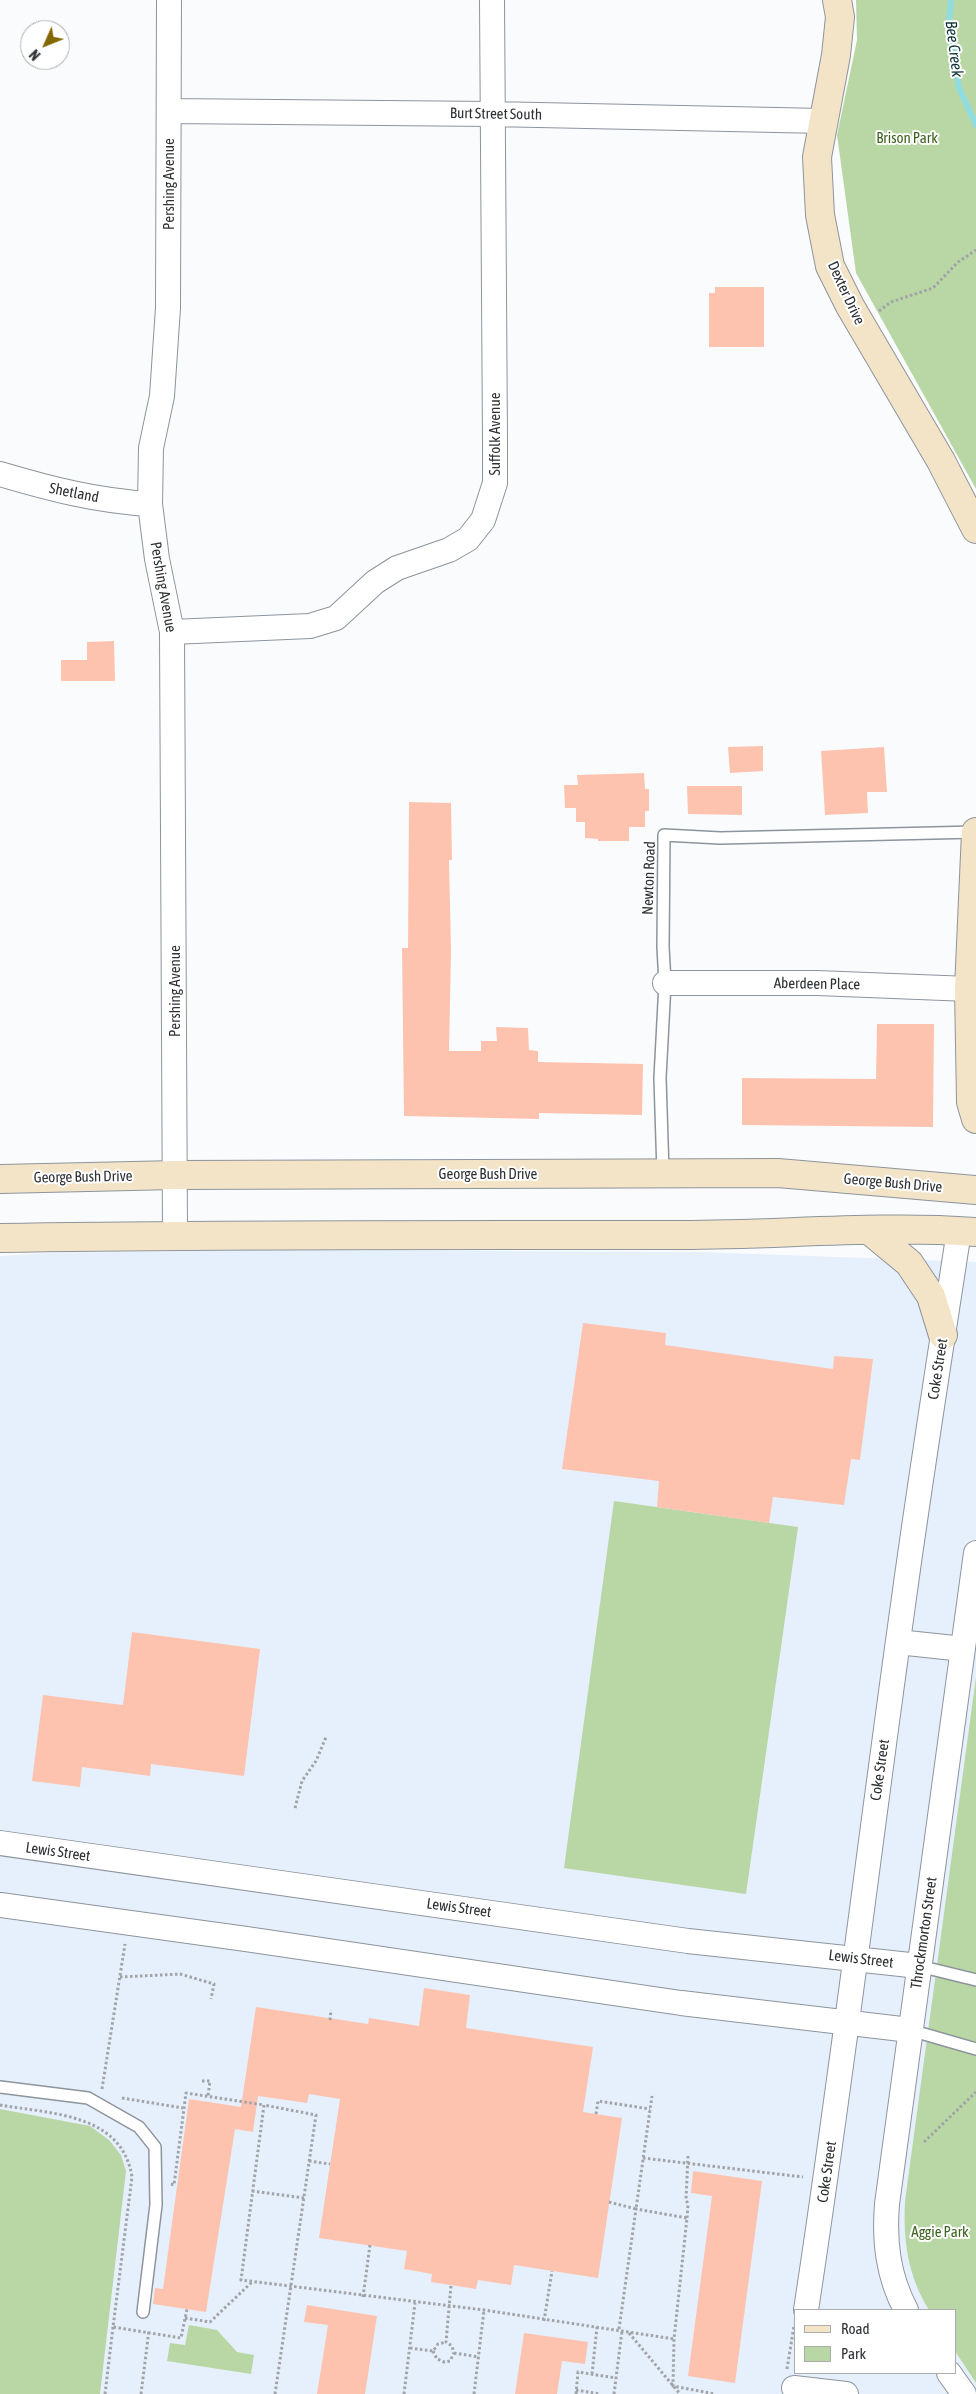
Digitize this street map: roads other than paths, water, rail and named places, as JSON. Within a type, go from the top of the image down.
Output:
[{"type":"main road","name":"Dexter Drive","points":[[837,0],[840,17],[837,46],[817,157],[820,215],[830,266],[850,306],[941,461],[976,529]]},
{"type":"main road","points":[[976,832],[969,989],[971,1102],[976,1119]]},
{"type":"main road","name":"George Bush Drive","points":[[0,1179],[176,1175],[778,1173],[976,1190]]},
{"type":"main road","points":[[0,1238],[175,1235],[686,1235],[869,1230],[968,1231],[976,1201]]},
{"type":"main road","points":[[869,1230],[909,1263],[931,1296],[943,1335]]},
{"type":"street","name":"Pershing Avenue","points":[[169,0],[168,308],[162,396],[151,448],[150,504],[157,559],[172,632],[175,1235]]},
{"type":"street","name":"Suffolk Avenue","points":[[172,632],[310,626],[336,618],[375,582],[396,568],[449,550],[468,539],[483,520],[495,483],[491,114],[492,0]]},
{"type":"street","name":"Burt Street South","points":[[169,111],[491,114],[824,121]]},
{"type":"street","name":"Shetland","points":[[0,474],[57,491],[120,502],[150,504]]},
{"type":"street","name":"Aberdeen Place","points":[[665,983],[817,983],[969,989]]},
{"type":"street","name":"Coke Street","points":[[806,2309],[848,2022],[854,1957],[898,1642],[943,1335],[968,1231]]},
{"type":"street","name":"Throckmorton Street","points":[[906,2309],[892,2276],[886,2245],[887,2204],[976,1553]]},
{"type":"street","points":[[898,1642],[963,1649]]},
{"type":"street","name":"Lewis Street","points":[[0,1843],[688,1940],[854,1957],[919,1966]]},
{"type":"street","points":[[0,1905],[246,1938],[681,2003],[910,2030]]},
{"type":"street","points":[[950,2374],[964,2394]]},
{"type":"street","points":[[793,2383],[846,2394]]},
{"type":"lane","name":"Newton Road","points":[[663,1173],[660,1078],[665,983],[663,947],[664,835],[720,838],[976,832]]},
{"type":"lane","points":[[919,1966],[976,1980]]},
{"type":"lane","points":[[910,2030],[976,2049]]},
{"type":"lane","points":[[0,2087],[88,2098],[139,2127],[155,2147],[156,2205],[143,2312]]},
{"type":"waterway","name":"Bee Creek","points":[[951,0],[949,22],[959,88],[976,125]]},
{"type":"park label","name":"Brison Park","points":[[907,138]]},
{"type":"park label","name":"Aggie Park","points":[[940,2232]]}]
